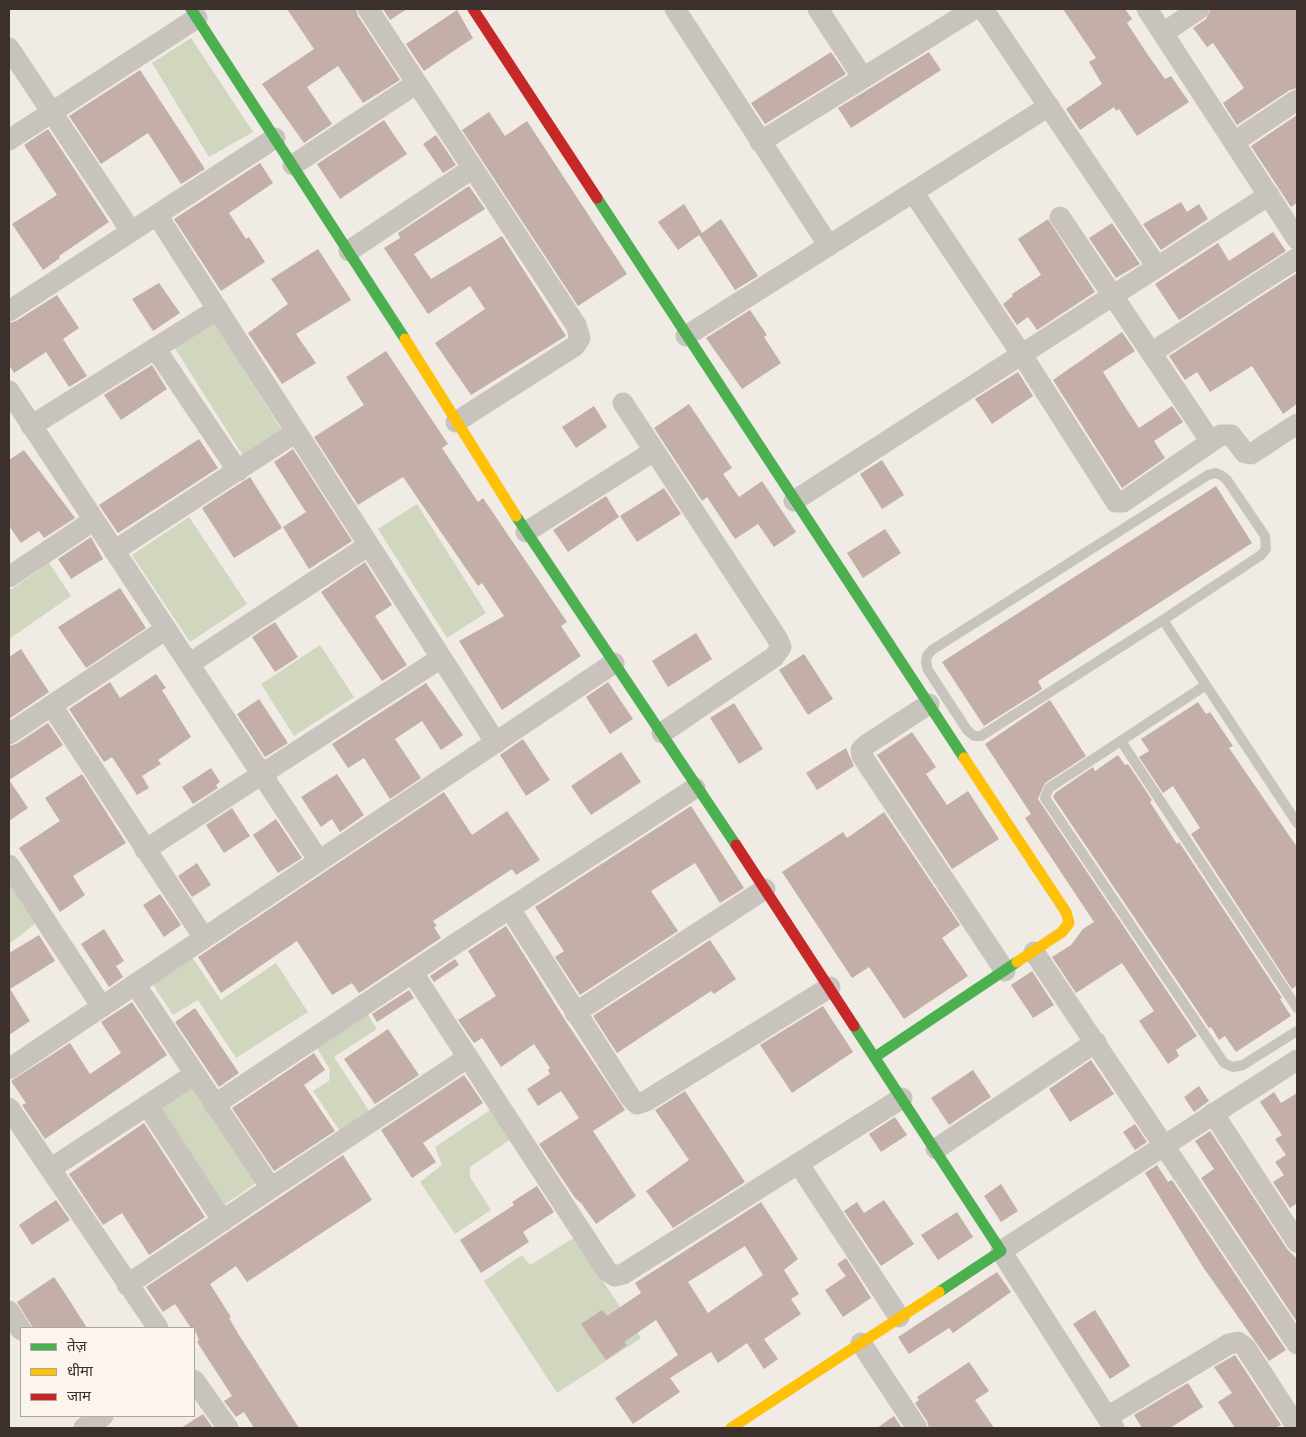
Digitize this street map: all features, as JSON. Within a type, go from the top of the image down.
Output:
[{"type":"street","points":[[368,9],[576,325],[580,338],[575,346],[456,422]]},
{"type":"street","points":[[473,9],[794,501],[1066,912],[1069,923],[1062,932],[876,1057]]},
{"type":"street","points":[[675,9],[829,246]]},
{"type":"street","points":[[818,9],[863,78]]},
{"type":"street","points":[[760,142],[974,9]]},
{"type":"street","points":[[983,9],[1157,267]]},
{"type":"street","points":[[1147,9],[1297,239]]},
{"type":"street","points":[[1163,33],[1199,9]]},
{"type":"street","points":[[9,140],[194,13],[349,251],[526,532],[662,733],[696,788],[766,889],[1111,1422],[1229,1344],[1238,1342],[1245,1347],[1297,1427]]},
{"type":"street","points":[[9,48],[131,231]]},
{"type":"street","points":[[293,165],[417,83]]},
{"type":"street","points":[[1234,142],[1297,100]]},
{"type":"street","points":[[686,336],[1049,106]]},
{"type":"street","points":[[9,311],[275,138]]},
{"type":"street","points":[[349,251],[473,168]]},
{"type":"street","points":[[913,192],[1022,355],[1116,502],[1123,502],[1221,435],[1231,435],[1242,450],[1251,454],[1297,424]]},
{"type":"street","points":[[794,501],[1269,196]]},
{"type":"street","points":[[157,215],[496,743]]},
{"type":"street","points":[[1060,217],[1211,442]]},
{"type":"street","points":[[1151,353],[1297,258]]},
{"type":"street","points":[[32,426],[218,309]]},
{"type":"street","points":[[155,348],[238,471]]},
{"type":"street","points":[[9,391],[319,861]]},
{"type":"street","points":[[622,403],[777,638],[780,647],[774,657],[662,733]]},
{"type":"street","points":[[114,551],[296,432]]},
{"type":"street","points":[[526,532],[654,451]]},
{"type":"street","points":[[9,577],[94,520]]},
{"type":"street","points":[[189,664],[369,545]]},
{"type":"street","points":[[9,734],[166,630]]},
{"type":"street","points":[[145,850],[441,658]]},
{"type":"street","points":[[9,1069],[614,664]]},
{"type":"street","points":[[929,704],[866,745],[861,750],[862,756],[1005,971]]},
{"type":"street","points":[[52,706],[204,938]]},
{"type":"street","points":[[214,1105],[696,788]]},
{"type":"street","points":[[9,865],[102,1007]]},
{"type":"street","points":[[575,1013],[766,889]]},
{"type":"street","points":[[510,909],[575,1013],[631,1098],[637,1104],[646,1101],[830,987]]},
{"type":"street","points":[[1034,952],[1297,1344]]},
{"type":"street","points":[[413,973],[607,1271],[614,1276],[623,1274],[902,1098]]},
{"type":"street","points":[[135,984],[271,1188]]},
{"type":"street","points":[[936,1149],[1096,1042]]},
{"type":"street","points":[[127,1285],[467,1058]]},
{"type":"street","points":[[731,1428],[757,1421],[861,1343],[1297,1060]]},
{"type":"street","points":[[50,1169],[194,1074]]},
{"type":"street","points":[[147,1105],[223,1221]]},
{"type":"street","points":[[9,1108],[127,1285],[157,1327]]},
{"type":"street","points":[[1213,1113],[1294,1231]]},
{"type":"street","points":[[798,1163],[900,1317]]},
{"type":"street","points":[[9,1311],[20,1328]]},
{"type":"street","points":[[861,1343],[917,1428]]},
{"type":"street","points":[[195,1381],[228,1428]]},
{"type":"street","points":[[79,1417],[96,1423]]},
{"type":"lane","points":[[1215,473],[1221,475],[1227,480],[1265,536],[1266,549],[1262,555],[1163,620],[981,736],[974,736],[967,730],[928,670],[926,662],[927,656],[932,650],[957,634],[1208,475],[1215,473]]},
{"type":"lane","points":[[1163,620],[1297,823]]},
{"type":"lane","points":[[1206,685],[1049,788],[1045,798],[1224,1063],[1233,1067],[1243,1065],[1297,1031]]},
{"type":"lane","points":[[1121,741],[1297,1008]]},
{"type":"green space","points":[[191,38],[253,132],[209,157],[152,63]]},
{"type":"green space","points":[[214,322],[282,431],[243,456],[174,347]]},
{"type":"green space","points":[[417,504],[486,613],[447,638],[378,529]]},
{"type":"green space","points":[[189,517],[247,604],[190,642],[132,555]]},
{"type":"green space","points":[[49,563],[71,596],[9,639],[9,591]]},
{"type":"green space","points":[[320,645],[354,697],[294,736],[261,684]]},
{"type":"green space","points":[[9,884],[35,924],[9,944]]},
{"type":"green space","points":[[185,947],[221,1000],[276,963],[308,1012],[236,1058],[198,1000],[173,1015],[146,974]]},
{"type":"green space","points":[[357,998],[377,1029],[334,1057],[371,1114],[342,1134],[313,1091],[329,1081],[330,1070],[307,1031]]},
{"type":"green space","points":[[185,1075],[256,1183],[224,1205],[152,1097]]},
{"type":"green space","points":[[490,1110],[511,1139],[470,1167],[470,1177],[491,1210],[455,1234],[420,1182],[442,1165],[435,1147]]},
{"type":"green space","points":[[574,1238],[641,1338],[557,1393],[484,1281],[522,1255],[530,1265]]},
{"type":"building","points":[[287,9],[356,9],[358,16],[400,80],[363,103],[338,66],[307,87],[332,124],[304,143],[262,84],[314,49]]},
{"type":"building","points":[[383,9],[407,9],[390,20]]},
{"type":"building","points":[[1063,9],[1125,9],[1132,19],[1127,23],[1148,55],[1165,79],[1171,76],[1189,102],[1137,136],[1119,109],[1116,111],[1114,107],[1080,130],[1066,109],[1102,84],[1089,62],[1096,58]]},
{"type":"building","points":[[1211,9],[1297,9],[1297,88],[1290,90],[1237,125],[1223,103],[1244,88],[1213,43],[1207,47],[1193,28],[1206,19]]},
{"type":"building","points":[[457,10],[473,38],[424,71],[406,44]]},
{"type":"building","points":[[831,52],[846,74],[765,124],[751,103]]},
{"type":"building","points":[[929,52],[941,70],[851,128],[838,108]]},
{"type":"building","points":[[140,70],[205,169],[181,184],[148,133],[101,164],[69,116]]},
{"type":"building","points":[[489,112],[505,136],[527,121],[627,274],[578,306],[462,130]]},
{"type":"building","points":[[1297,115],[1297,203],[1291,207],[1251,146]]},
{"type":"building","points":[[384,120],[407,154],[340,199],[317,164]]},
{"type":"building","points":[[48,129],[109,222],[59,256],[60,258],[43,270],[12,224],[57,195],[24,145]]},
{"type":"building","points":[[436,135],[456,165],[443,173],[423,144]]},
{"type":"building","points":[[260,163],[273,183],[229,213],[246,239],[249,237],[265,262],[221,291],[174,219]]},
{"type":"building","points":[[469,186],[485,209],[414,254],[431,279],[502,236],[566,336],[471,395],[435,343],[485,309],[470,286],[428,314],[384,248],[400,238],[398,233]]},
{"type":"building","points":[[1181,202],[1187,212],[1199,204],[1208,219],[1161,250],[1143,224]]},
{"type":"building","points":[[684,204],[702,233],[721,219],[758,276],[735,290],[699,235],[678,250],[658,222]]},
{"type":"building","points":[[1048,219],[1095,292],[1037,330],[1028,317],[1017,325],[1003,304],[1013,296],[1012,294],[1041,275],[1018,239]]},
{"type":"building","points":[[1112,223],[1140,264],[1116,278],[1089,238]]},
{"type":"building","points":[[1273,232],[1286,251],[1179,320],[1155,284],[1218,243],[1229,261]]},
{"type":"building","points":[[318,249],[351,300],[296,334],[316,363],[282,384],[248,333],[288,304],[271,279]]},
{"type":"building","points":[[1297,273],[1297,404],[1283,414],[1252,366],[1210,392],[1197,372],[1185,380],[1169,356]]},
{"type":"building","points":[[159,283],[180,313],[153,331],[132,299]]},
{"type":"building","points":[[57,295],[79,328],[63,339],[87,376],[69,387],[46,352],[14,373],[9,365],[9,323],[16,321]]},
{"type":"building","points":[[750,310],[767,335],[764,337],[781,363],[742,389],[706,338]]},
{"type":"building","points":[[1122,332],[1135,351],[1103,372],[1139,428],[1172,406],[1183,422],[1154,441],[1165,458],[1122,488],[1053,380]]},
{"type":"building","points":[[386,351],[448,444],[442,448],[478,502],[483,498],[567,622],[561,626],[581,656],[502,710],[459,641],[504,616],[482,583],[478,586],[403,477],[358,505],[314,437],[364,405],[346,377]]},
{"type":"building","points":[[152,365],[167,389],[121,420],[104,395]]},
{"type":"building","points":[[1018,372],[1033,396],[992,424],[975,399]]},
{"type":"building","points":[[689,404],[732,468],[723,474],[739,497],[762,481],[796,532],[774,547],[758,524],[735,539],[707,497],[702,501],[654,428]]},
{"type":"building","points":[[594,406],[607,427],[576,448],[562,427]]},
{"type":"building","points":[[199,439],[218,468],[118,533],[99,505]]},
{"type":"building","points":[[293,449],[352,541],[309,569],[283,527],[306,512],[274,462]]},
{"type":"building","points":[[24,450],[75,518],[44,538],[39,531],[21,543],[9,526],[9,460]]},
{"type":"building","points":[[882,460],[904,495],[882,509],[860,474]]},
{"type":"building","points":[[250,477],[282,528],[234,558],[202,508]]},
{"type":"building","points":[[1216,486],[1252,543],[1038,681],[1042,689],[984,726],[942,662]]},
{"type":"building","points":[[664,488],[681,514],[637,542],[620,516]]},
{"type":"building","points":[[606,496],[619,517],[568,552],[553,530]]},
{"type":"building","points":[[885,529],[901,553],[863,578],[847,553]]},
{"type":"building","points":[[91,537],[103,559],[71,579],[58,559]]},
{"type":"building","points":[[365,562],[392,605],[375,616],[407,665],[382,681],[321,592]]},
{"type":"building","points":[[120,588],[146,628],[86,668],[58,627]]},
{"type":"building","points":[[275,622],[298,657],[275,672],[252,637]]},
{"type":"building","points":[[696,633],[712,659],[668,687],[652,661]]},
{"type":"building","points":[[21,649],[49,692],[9,719],[9,657]]},
{"type":"building","points":[[804,654],[833,699],[808,715],[779,670]]},
{"type":"building","points":[[156,674],[166,688],[162,690],[191,737],[158,760],[161,764],[142,776],[149,788],[137,795],[112,757],[104,762],[69,709],[110,682],[120,698]]},
{"type":"building","points":[[608,682],[633,719],[610,734],[586,697]]},
{"type":"building","points":[[426,683],[463,735],[441,750],[422,721],[395,739],[421,778],[390,799],[364,758],[348,768],[332,744]]},
{"type":"building","points":[[259,699],[288,743],[265,757],[237,714]]},
{"type":"building","points":[[1050,700],[1086,756],[1045,783],[1038,799],[1197,1036],[1176,1050],[1179,1056],[1168,1064],[1139,1021],[1154,1011],[1122,963],[1076,993],[1052,957],[1071,945],[1083,929],[1094,922],[1025,818],[1031,814],[985,744]]},
{"type":"building","points":[[1198,702],[1206,714],[1210,712],[1233,746],[1229,748],[1297,847],[1297,985],[1292,989],[1191,834],[1200,828],[1173,786],[1163,793],[1139,757],[1149,751],[1141,739]]},
{"type":"building","points":[[734,703],[763,749],[739,764],[710,718]]},
{"type":"building","points":[[48,723],[63,745],[9,780],[9,746],[16,744]]},
{"type":"building","points":[[912,732],[936,767],[926,774],[947,805],[968,791],[999,839],[952,869],[877,755]]},
{"type":"building","points":[[523,739],[550,780],[526,796],[500,755]]},
{"type":"building","points":[[846,748],[854,766],[817,790],[806,773]]},
{"type":"building","points":[[621,752],[641,782],[591,815],[571,786]]},
{"type":"building","points":[[1118,755],[1125,765],[1128,764],[1152,800],[1150,802],[1177,844],[1179,842],[1282,998],[1280,999],[1291,1016],[1236,1052],[1225,1036],[1219,1040],[1211,1027],[1209,1028],[1053,797],[1055,793],[1093,767],[1095,771]]},
{"type":"building","points":[[211,768],[220,782],[216,785],[218,788],[193,804],[182,787]]},
{"type":"building","points":[[82,774],[126,843],[73,876],[85,895],[60,912],[19,848],[60,821],[45,798]]},
{"type":"building","points":[[337,774],[364,815],[340,832],[332,819],[321,827],[301,797]]},
{"type":"building","points":[[9,780],[28,808],[9,821]]},
{"type":"building","points":[[444,792],[472,835],[507,811],[540,860],[516,875],[512,869],[433,921],[437,926],[434,927],[441,938],[359,993],[352,983],[332,995],[297,941],[221,993],[198,957]]},
{"type":"building","points":[[691,806],[744,888],[720,903],[695,863],[651,891],[678,931],[580,995],[555,957],[564,951],[535,907]]},
{"type":"building","points":[[232,808],[250,836],[224,853],[206,825]]},
{"type":"building","points":[[884,812],[960,925],[942,938],[968,976],[904,1019],[869,967],[852,978],[782,872],[843,832],[847,838]]},
{"type":"building","points":[[276,819],[302,858],[278,873],[253,835]]},
{"type":"building","points":[[197,863],[211,885],[192,897],[178,876]]},
{"type":"building","points":[[160,894],[181,925],[164,937],[143,905]]},
{"type":"building","points":[[506,926],[565,1020],[625,1110],[593,1131],[636,1196],[596,1224],[581,1203],[575,1198],[539,1144],[579,1118],[561,1091],[538,1106],[527,1089],[550,1074],[548,1070],[550,1068],[534,1044],[501,1067],[482,1038],[474,1043],[458,1020],[496,996],[468,951]]},
{"type":"building","points":[[104,929],[124,961],[116,966],[123,977],[109,987],[81,944]]},
{"type":"building","points":[[39,935],[55,961],[10,989],[30,1021],[9,1035],[9,953]]},
{"type":"building","points":[[710,940],[736,979],[714,994],[711,991],[617,1053],[593,1016]]},
{"type":"building","points":[[455,959],[459,965],[434,982],[430,976]]},
{"type":"building","points":[[1032,971],[1054,1005],[1033,1018],[1011,985]]},
{"type":"building","points":[[409,990],[414,998],[377,1022],[372,1014]]},
{"type":"building","points":[[132,1002],[167,1055],[45,1139],[22,1105],[26,1103],[11,1081],[70,1043],[90,1074],[121,1053],[101,1022]]},
{"type":"building","points":[[823,1006],[853,1052],[792,1093],[760,1045]]},
{"type":"building","points":[[195,1008],[239,1073],[219,1087],[175,1022]]},
{"type":"building","points":[[388,1029],[419,1075],[375,1104],[344,1059]]},
{"type":"building","points":[[314,1053],[325,1070],[304,1085],[335,1131],[274,1171],[232,1108]]},
{"type":"building","points":[[1091,1060],[1114,1094],[1070,1122],[1049,1089]]},
{"type":"building","points":[[973,1070],[991,1097],[949,1125],[931,1098]]},
{"type":"building","points":[[464,1075],[483,1103],[423,1143],[436,1162],[412,1178],[381,1130]]},
{"type":"building","points":[[1199,1086],[1209,1101],[1194,1112],[1184,1097]]},
{"type":"building","points":[[685,1091],[745,1182],[673,1228],[646,1191],[689,1160],[655,1110]]},
{"type":"building","points":[[1274,1092],[1281,1103],[1297,1093],[1297,1203],[1290,1208],[1273,1182],[1284,1175],[1275,1162],[1286,1155],[1275,1139],[1282,1135],[1260,1102]]},
{"type":"building","points":[[895,1117],[907,1135],[881,1152],[869,1134]]},
{"type":"building","points":[[144,1123],[205,1217],[149,1255],[122,1213],[103,1225],[69,1174]]},
{"type":"building","points":[[1135,1124],[1147,1142],[1135,1150],[1123,1132]]},
{"type":"building","points":[[1210,1131],[1287,1249],[1297,1259],[1297,1322],[1201,1178],[1214,1169],[1195,1141]]},
{"type":"building","points":[[343,1155],[372,1200],[247,1282],[236,1266],[210,1284],[231,1317],[229,1318],[239,1335],[299,1428],[254,1428],[244,1412],[236,1417],[224,1401],[232,1396],[197,1342],[199,1340],[195,1327],[190,1327],[175,1304],[163,1312],[146,1287]]},
{"type":"building","points":[[1157,1165],[1168,1182],[1172,1180],[1286,1350],[1269,1361],[1203,1267],[1145,1173]]},
{"type":"building","points":[[1001,1184],[1018,1211],[1001,1222],[984,1196]]},
{"type":"building","points":[[537,1186],[554,1212],[523,1232],[529,1242],[481,1273],[460,1240],[514,1205],[512,1202]]},
{"type":"building","points":[[56,1200],[70,1220],[32,1245],[19,1225]]},
{"type":"building","points":[[884,1200],[914,1244],[881,1266],[844,1211],[857,1202],[864,1213]]},
{"type":"building","points":[[761,1202],[798,1259],[784,1270],[799,1294],[791,1299],[801,1314],[764,1339],[778,1359],[764,1369],[747,1343],[718,1363],[711,1352],[670,1378],[680,1392],[633,1424],[615,1398],[678,1355],[656,1320],[624,1342],[627,1345],[606,1360],[581,1324],[602,1310],[607,1316],[641,1293],[635,1283]],"holes":[[[745,1246],[763,1275],[708,1313],[688,1282]]]},
{"type":"building","points":[[957,1212],[973,1237],[938,1260],[921,1235]]},
{"type":"building","points":[[846,1258],[871,1298],[843,1317],[825,1290],[846,1276],[837,1264]]},
{"type":"building","points":[[997,1272],[1011,1292],[953,1333],[949,1328],[909,1354],[898,1337]]},
{"type":"building","points":[[54,1277],[86,1327],[32,1327],[17,1302]]},
{"type":"building","points":[[1095,1310],[1130,1366],[1110,1379],[1073,1324]]},
{"type":"building","points":[[1235,1355],[1281,1425],[1275,1428],[1235,1428],[1218,1402],[1232,1393],[1214,1367]]},
{"type":"building","points":[[969,1362],[989,1391],[975,1400],[994,1428],[929,1428],[927,1421],[915,1403],[919,1400],[917,1397]]},
{"type":"building","points":[[1188,1383],[1203,1407],[1170,1428],[1142,1428],[1134,1415]]},
{"type":"building","points":[[203,1414],[213,1428],[181,1428]]},
{"type":"building","points":[[894,1416],[902,1428],[877,1428]]},
{"type":"traffic: fast","points":[[191,9],[405,339]]},
{"type":"traffic: fast","points":[[597,198],[964,758]]},
{"type":"traffic: fast","points":[[516,516],[736,845]]},
{"type":"traffic: fast","points":[[875,1057],[1017,962]]},
{"type":"traffic: fast","points":[[854,1026],[1001,1251],[939,1292]]},
{"type":"traffic: slow","points":[[405,339],[516,516]]},
{"type":"traffic: slow","points":[[964,758],[1066,912],[1069,923],[1062,932],[1017,962]]},
{"type":"traffic: slow","points":[[731,1428],[939,1292]]},
{"type":"traffic: jam","points":[[473,9],[597,198]]},
{"type":"traffic: jam","points":[[736,845],[854,1026]]}]
